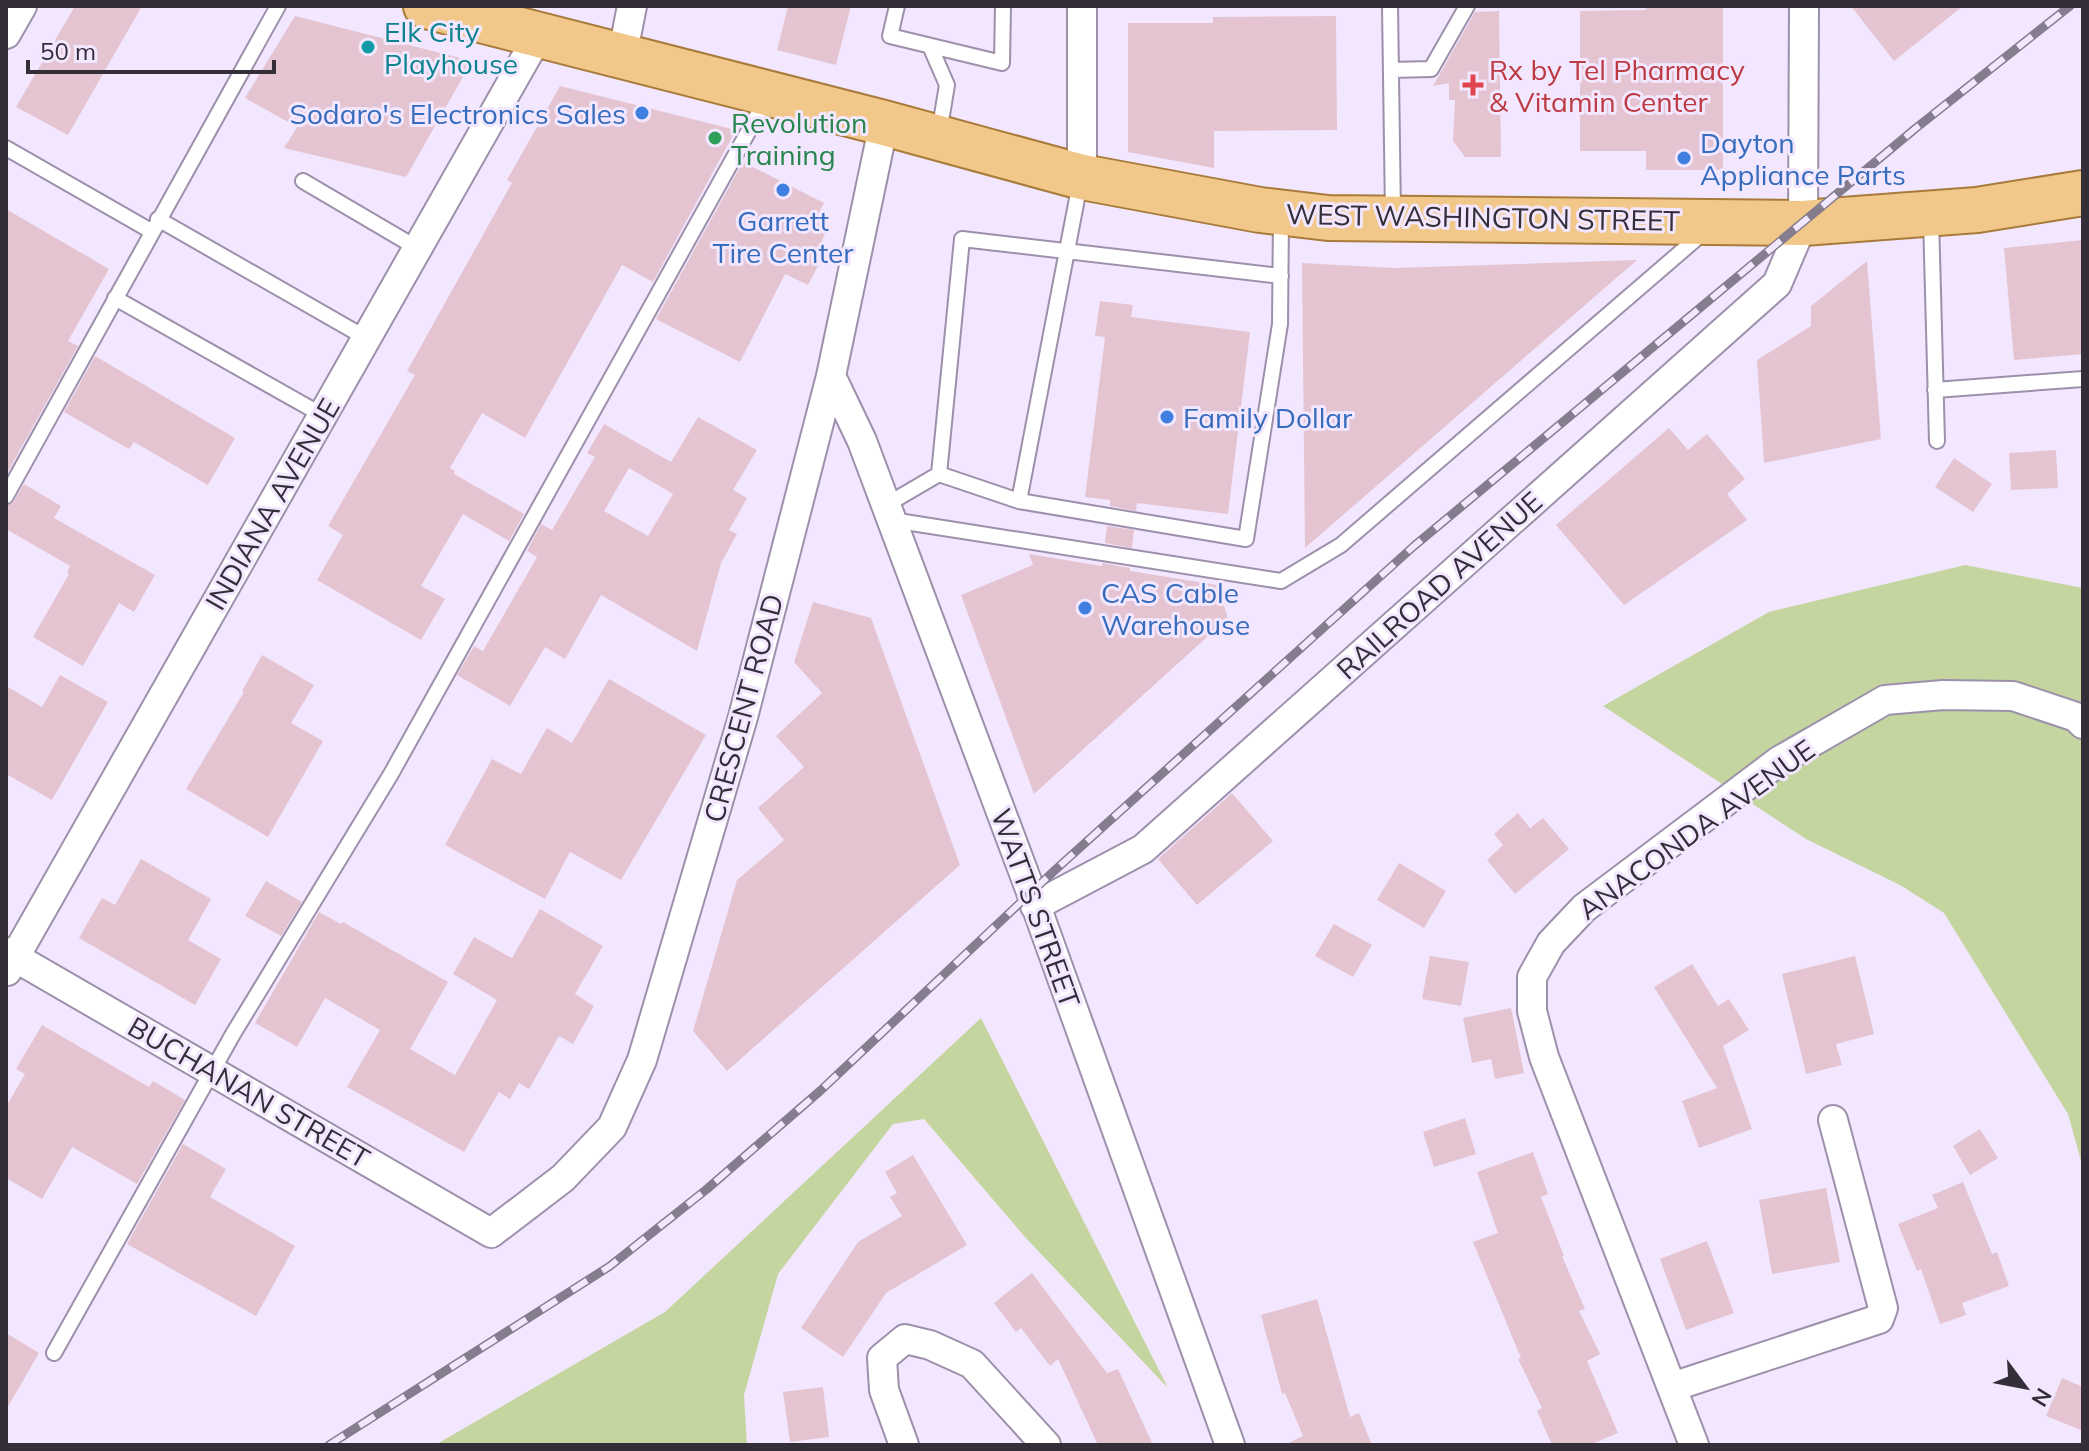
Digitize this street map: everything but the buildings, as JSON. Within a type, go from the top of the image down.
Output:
[{"type":"main road","name":"WEST WASHINGTON STREET","points":[[426,6],[1082,177],[1328,218],[1803,223],[1977,210],[2083,193]]},
{"type":"street","points":[[6,34],[22,6]]},
{"type":"street","points":[[622,57],[632,6]]},
{"type":"street","points":[[1082,6],[1082,177]]},
{"type":"street","points":[[1803,223],[1804,6]]},
{"type":"street","name":"INDIANA AVENUE","points":[[9,960],[538,36]]},
{"type":"street","name":"CRESCENT ROAD","points":[[491,1233],[563,1178],[612,1127],[642,1060],[743,717],[831,376],[884,123]]},
{"type":"street","name":"RAILROAD AVENUE","points":[[1035,906],[1143,849],[1777,284],[1803,223]]},
{"type":"street","name":"WATTS STREET","points":[[831,376],[862,441],[889,512],[1230,1445]]},
{"type":"street","name":"ANACONDA AVENUE","points":[[1694,1445],[1544,1057],[1532,1011],[1532,977],[1551,943],[1584,908],[1779,761],[1885,700],[1943,695],[2013,696],[2076,717],[2083,724]]},
{"type":"street","name":"BUCHANAN STREET","points":[[9,960],[214,1071],[491,1233]]},
{"type":"street","points":[[1672,1387],[1879,1319],[1883,1308],[1833,1120]]},
{"type":"street","points":[[904,1445],[884,1390],[882,1358],[905,1339],[930,1345],[972,1364],[1046,1445]]},
{"type":"lane","points":[[6,496],[278,6]]},
{"type":"lane","points":[[897,6],[890,36],[1002,63],[1003,6]]},
{"type":"lane","points":[[1390,6],[1393,219]]},
{"type":"lane","points":[[1391,70],[1431,69],[1467,6]]},
{"type":"lane","points":[[930,46],[947,85],[939,138]]},
{"type":"lane","points":[[54,1353],[233,1034],[391,774],[770,95]]},
{"type":"lane","points":[[6,148],[366,338]]},
{"type":"lane","points":[[1019,501],[1082,177]]},
{"type":"lane","points":[[303,181],[417,248]]},
{"type":"lane","points":[[939,474],[1019,501],[1246,539],[1280,324],[1281,212]]},
{"type":"lane","points":[[1931,213],[1937,441]]},
{"type":"lane","points":[[889,512],[1281,581],[1341,545],[1715,222]]},
{"type":"lane","points":[[889,512],[939,474],[962,239],[1281,276]]},
{"type":"lane","points":[[115,298],[322,415]]},
{"type":"lane","points":[[1935,390],[2083,379]]},
{"type":"green space","points":[[1965,565],[2083,588],[2083,1168],[2068,1114],[1944,913],[1900,885],[1806,839],[1603,706],[1769,612]]},
{"type":"green space","points":[[981,1018],[1168,1388],[1025,1237],[924,1119],[893,1124],[778,1274],[744,1395],[747,1445],[435,1445],[665,1312]]},
{"type":"railway","points":[[329,1445],[610,1266],[707,1189],[820,1091],[1054,871],[1414,546],[1916,128],[2070,6]]},
{"type":"place","name":"Elk City Playhouse","points":[[368,47]]},
{"type":"place","name":"Rx by Tel Pharmacy & Vitamin Center","points":[[1473,85]]},
{"type":"place","name":"Sodaro's Electronics Sales","points":[[642,113]]},
{"type":"place","name":"Revolution Training","points":[[715,138]]},
{"type":"place","name":"Dayton Appliance Parts","points":[[1684,158]]},
{"type":"place","name":"Garrett Tire Center","points":[[783,190]]},
{"type":"place","name":"Family Dollar","points":[[1167,417]]},
{"type":"place","name":"CAS Cable Warehouse","points":[[1085,608]]}]
